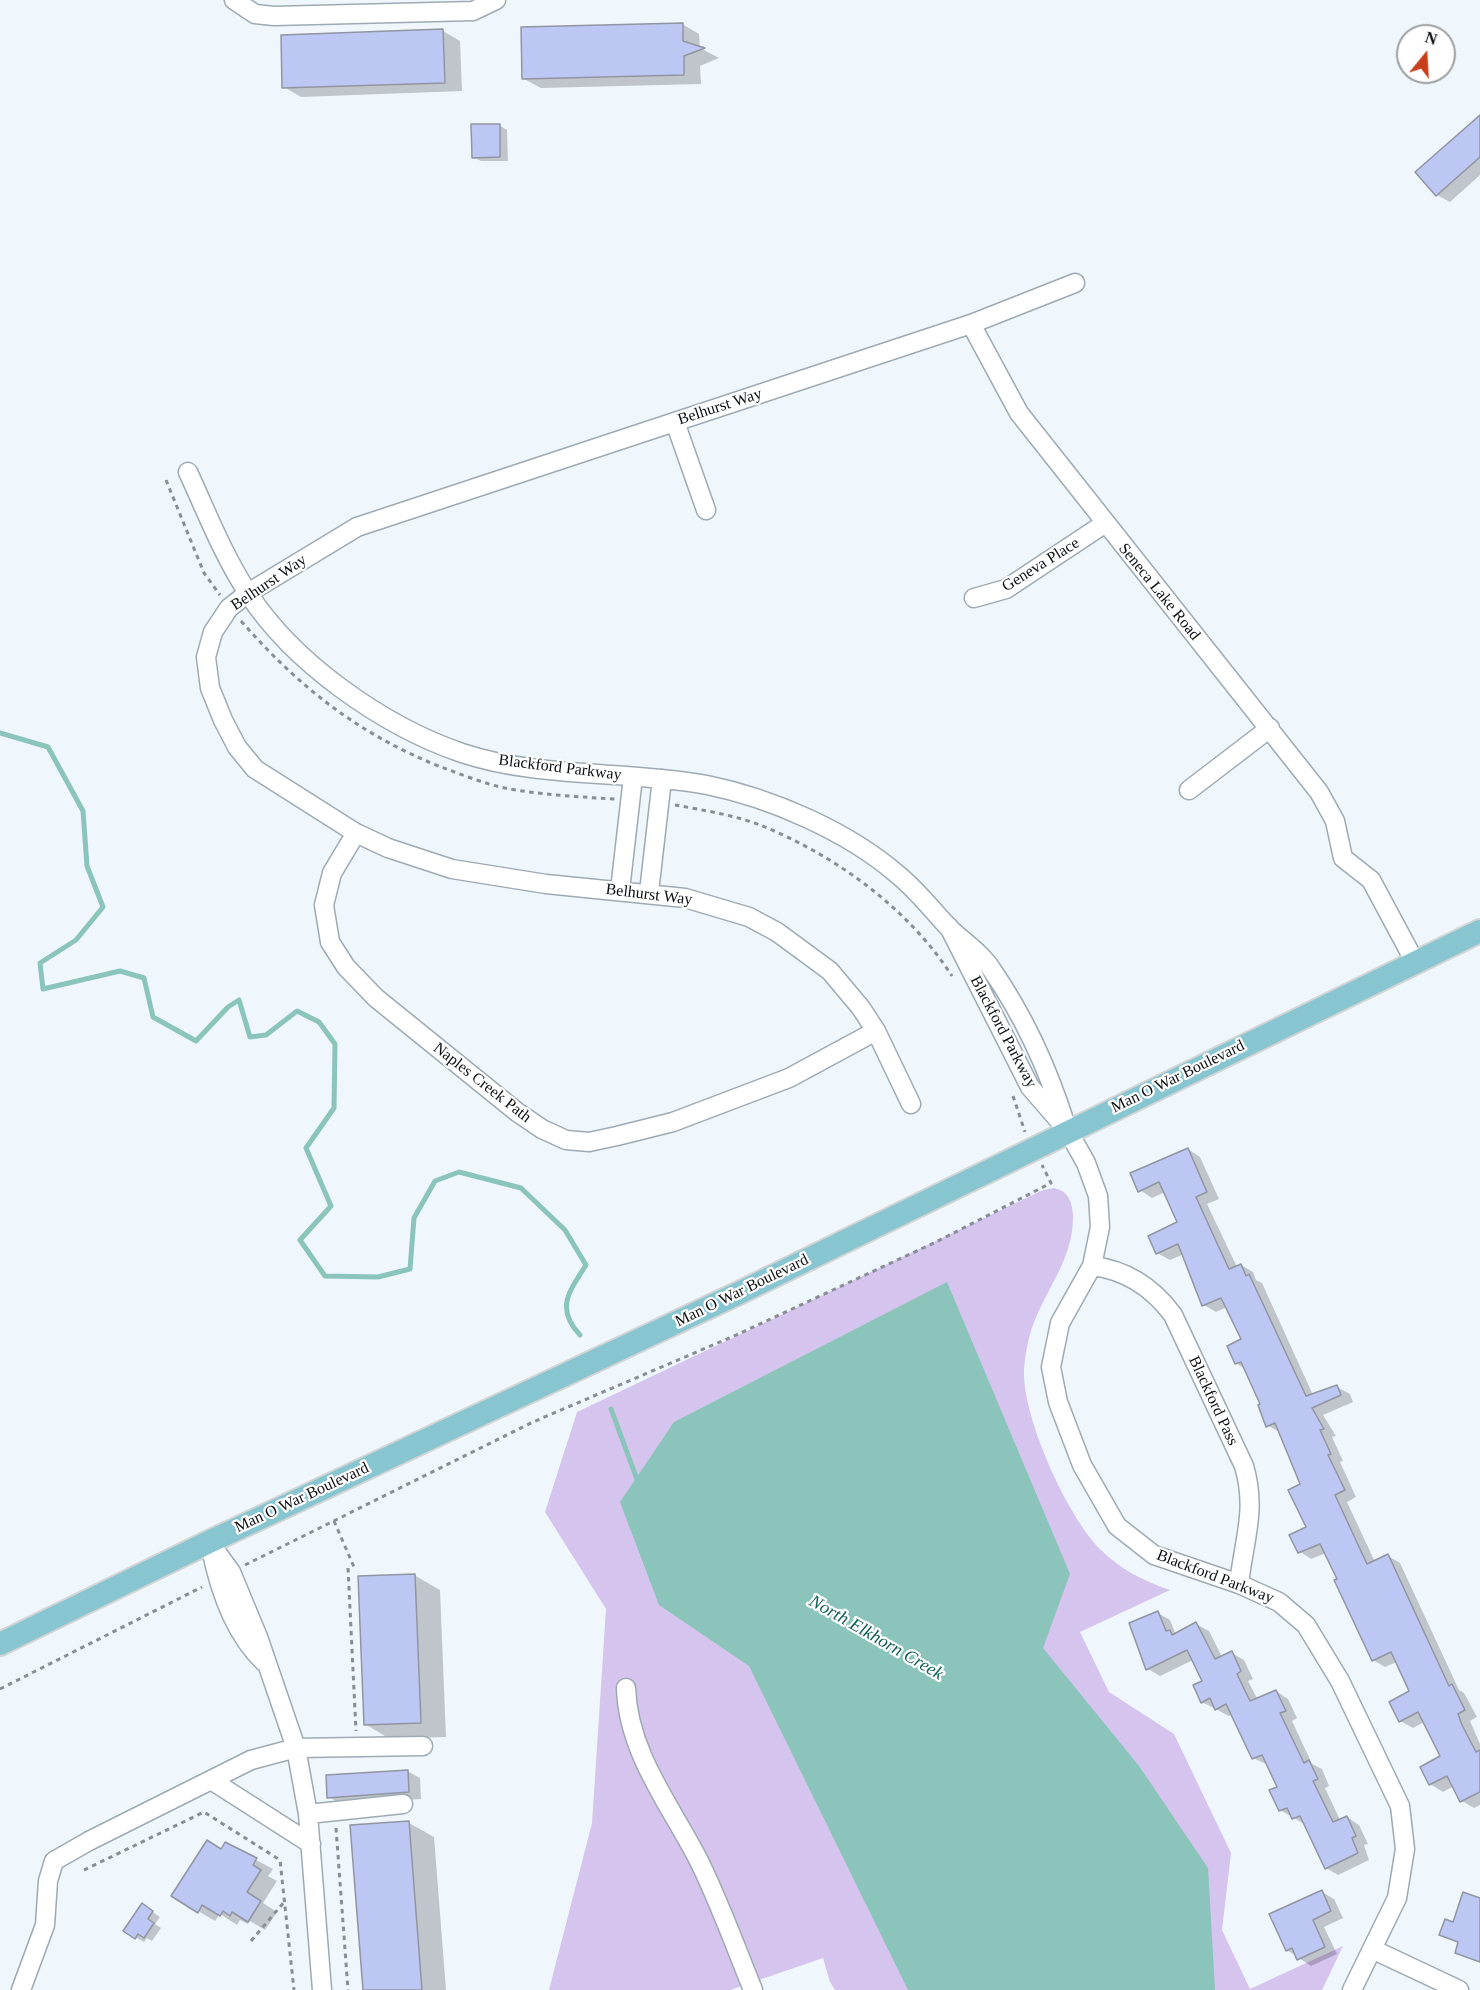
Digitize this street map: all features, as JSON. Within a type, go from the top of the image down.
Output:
[{"type":"main road","name":"Man O War Boulevard","points":[[0,1644],[209,1542],[739,1293],[1480,931]]},
{"type":"street","points":[[234,0],[255,14],[274,16],[473,11],[496,0]]},
{"type":"street","name":"Belhurst Way","points":[[911,1104],[876,1031],[861,1008],[830,971],[777,932],[718,906],[649,892],[546,884],[452,869],[388,848],[356,833],[255,769],[237,747],[210,688],[206,657],[213,632],[229,608],[248,593],[357,527],[972,324],[1075,283]]},
{"type":"street","name":"Seneca Lake Road","points":[[972,324],[1019,413],[1104,524],[1270,728],[1324,802],[1335,821],[1343,858],[1371,880],[1415,962]]},
{"type":"street","points":[[675,422],[706,510]]},
{"type":"street","name":"Blackford Parkway","points":[[188,472],[226,555],[248,593],[269,622],[320,670],[351,695],[419,735],[462,753],[517,766],[662,779],[707,786],[759,799],[831,830],[895,872],[924,898],[949,927],[1030,1087],[1068,1131],[1086,1163],[1098,1196],[1100,1227],[1092,1266],[1060,1323],[1051,1367],[1058,1402],[1082,1465],[1117,1526],[1154,1555],[1239,1584],[1279,1602],[1306,1625],[1340,1681],[1400,1806],[1405,1849],[1396,1898],[1352,1990]]},
{"type":"street","name":"Geneva Place","points":[[974,598],[1006,589],[1104,524]]},
{"type":"street","points":[[1189,790],[1270,728]]},
{"type":"street","points":[[620,890],[633,777]]},
{"type":"street","points":[[649,892],[662,779]]},
{"type":"street","name":"Naples Creek Path","points":[[356,833],[332,873],[324,905],[330,942],[346,967],[376,998],[517,1112],[542,1129],[566,1140],[589,1142],[673,1122],[789,1078],[876,1031]]},
{"type":"street","name":"Blackford Pass","points":[[1092,1266],[1104,1268],[1140,1282],[1157,1294],[1173,1315],[1244,1466],[1251,1491],[1251,1517],[1244,1537],[1239,1584]]},
{"type":"street","points":[[209,1542],[224,1576],[258,1637],[265,1664],[296,1748],[308,1814],[322,1990]]},
{"type":"street","points":[[626,1688],[626,1705],[637,1746],[700,1864],[753,1990]]},
{"type":"street","points":[[21,1990],[45,1925],[48,1881],[54,1862],[89,1841],[251,1760],[296,1748],[423,1746]]},
{"type":"street","points":[[211,1780],[311,1844]]},
{"type":"street","points":[[308,1814],[403,1804]]},
{"type":"street","points":[[1372,1949],[1459,1990]]},
{"type":"path","points":[[166,480],[204,573],[229,608],[269,653],[313,694],[356,725],[414,756],[508,789],[630,800]]},
{"type":"path","points":[[659,802],[758,825],[842,867],[896,910],[937,953],[955,980]]},
{"type":"path","points":[[0,1689],[533,1422],[734,1336],[936,1242],[1051,1183],[1021,1125],[1013,1096]]},
{"type":"path","points":[[334,1521],[354,1567]]},
{"type":"path","points":[[348,1568],[356,1737],[348,1747]]},
{"type":"path","points":[[84,1870],[204,1812],[280,1860],[294,1990]]},
{"type":"path","points":[[328,1812],[335,1821],[348,1990]]},
{"type":"path","points":[[250,1941],[285,1901]]},
{"type":"shaded area","points":[[1054,1188],[1066,1194],[1072,1205],[1072,1231],[1059,1272],[1039,1311],[1028,1341],[1024,1370],[1030,1413],[1038,1438],[1061,1490],[1087,1534],[1100,1549],[1124,1568],[1150,1583],[1170,1590],[1080,1632],[1109,1692],[1174,1734],[1231,1853],[1222,1930],[1250,1989],[1343,1946],[1322,1990],[835,1990],[830,1982],[823,1958],[730,1990],[549,1990],[592,1823],[606,1609],[545,1512],[577,1412],[1043,1190]]},
{"type":"water","points":[[947,1282],[1070,1574],[1043,1648],[1139,1766],[1208,1868],[1215,1990],[908,1990],[749,1666],[659,1605],[620,1502],[674,1422]]},
{"type":"building","points":[[683,23],[683,41],[705,48],[684,56],[684,75],[522,79],[521,27]]},
{"type":"building","points":[[443,29],[445,83],[282,88],[281,35]]},
{"type":"building","points":[[1480,115],[1480,157],[1436,196],[1415,172]]},
{"type":"building","points":[[471,124],[500,124],[500,157],[472,158]]},
{"type":"building","points":[[1188,1148],[1207,1192],[1196,1197],[1229,1269],[1241,1264],[1246,1276],[1249,1274],[1306,1396],[1337,1385],[1341,1395],[1312,1408],[1324,1429],[1320,1430],[1331,1454],[1328,1455],[1345,1490],[1335,1495],[1367,1564],[1388,1554],[1449,1686],[1452,1684],[1465,1710],[1458,1714],[1462,1725],[1476,1752],[1480,1750],[1480,1792],[1460,1802],[1447,1776],[1429,1785],[1420,1767],[1440,1756],[1418,1712],[1399,1722],[1389,1702],[1409,1691],[1391,1652],[1372,1661],[1334,1580],[1337,1579],[1320,1544],[1298,1553],[1289,1535],[1306,1527],[1288,1490],[1300,1484],[1275,1423],[1266,1427],[1258,1405],[1260,1404],[1241,1362],[1235,1364],[1227,1346],[1241,1339],[1221,1298],[1202,1306],[1178,1244],[1156,1254],[1148,1236],[1177,1222],[1159,1182],[1138,1192],[1130,1173]]},
{"type":"building","points":[[415,1574],[421,1723],[364,1725],[358,1576]]},
{"type":"building","points":[[1158,1611],[1166,1631],[1170,1630],[1172,1635],[1196,1622],[1215,1659],[1232,1651],[1241,1671],[1237,1674],[1250,1701],[1276,1690],[1286,1711],[1280,1713],[1304,1763],[1309,1760],[1318,1779],[1313,1781],[1333,1822],[1347,1816],[1356,1836],[1352,1838],[1358,1853],[1325,1869],[1300,1816],[1292,1819],[1287,1808],[1279,1811],[1269,1790],[1277,1787],[1262,1755],[1252,1759],[1226,1704],[1215,1710],[1210,1698],[1201,1703],[1193,1685],[1202,1681],[1187,1650],[1146,1670],[1129,1623]]},
{"type":"building","points":[[408,1770],[409,1792],[327,1798],[326,1775]]},
{"type":"building","points":[[409,1821],[422,1990],[363,1990],[350,1825]]},
{"type":"building","points":[[207,1840],[221,1849],[225,1842],[257,1858],[253,1865],[261,1870],[247,1892],[261,1901],[248,1922],[232,1912],[230,1916],[223,1911],[220,1916],[202,1905],[198,1913],[171,1896]]},
{"type":"building","points":[[1322,1890],[1331,1911],[1313,1920],[1325,1947],[1297,1960],[1292,1948],[1286,1951],[1269,1914]]},
{"type":"building","points":[[1463,1892],[1480,1898],[1480,1962],[1455,1953],[1458,1942],[1439,1935],[1445,1919],[1453,1922]]},
{"type":"building","points":[[142,1903],[153,1911],[148,1919],[154,1923],[144,1938],[138,1934],[135,1939],[123,1931]]},
{"type":"waterway","name":"North Elkhorn Creek","points":[[0,733],[48,747],[83,811],[87,866],[103,907],[76,940],[40,963],[43,989],[120,971],[144,978],[153,1017],[196,1041],[228,1007],[239,1000],[250,1037],[266,1035],[297,1011],[319,1022],[335,1044],[334,1108],[306,1148],[331,1206],[300,1240],[325,1276],[378,1277],[410,1269],[414,1218],[435,1181],[459,1172],[521,1188],[565,1230],[586,1265],[570,1292],[566,1308],[572,1325],[580,1335]]},
{"type":"waterway","name":"North Elkhorn Creek","points":[[611,1409],[638,1482]]}]
